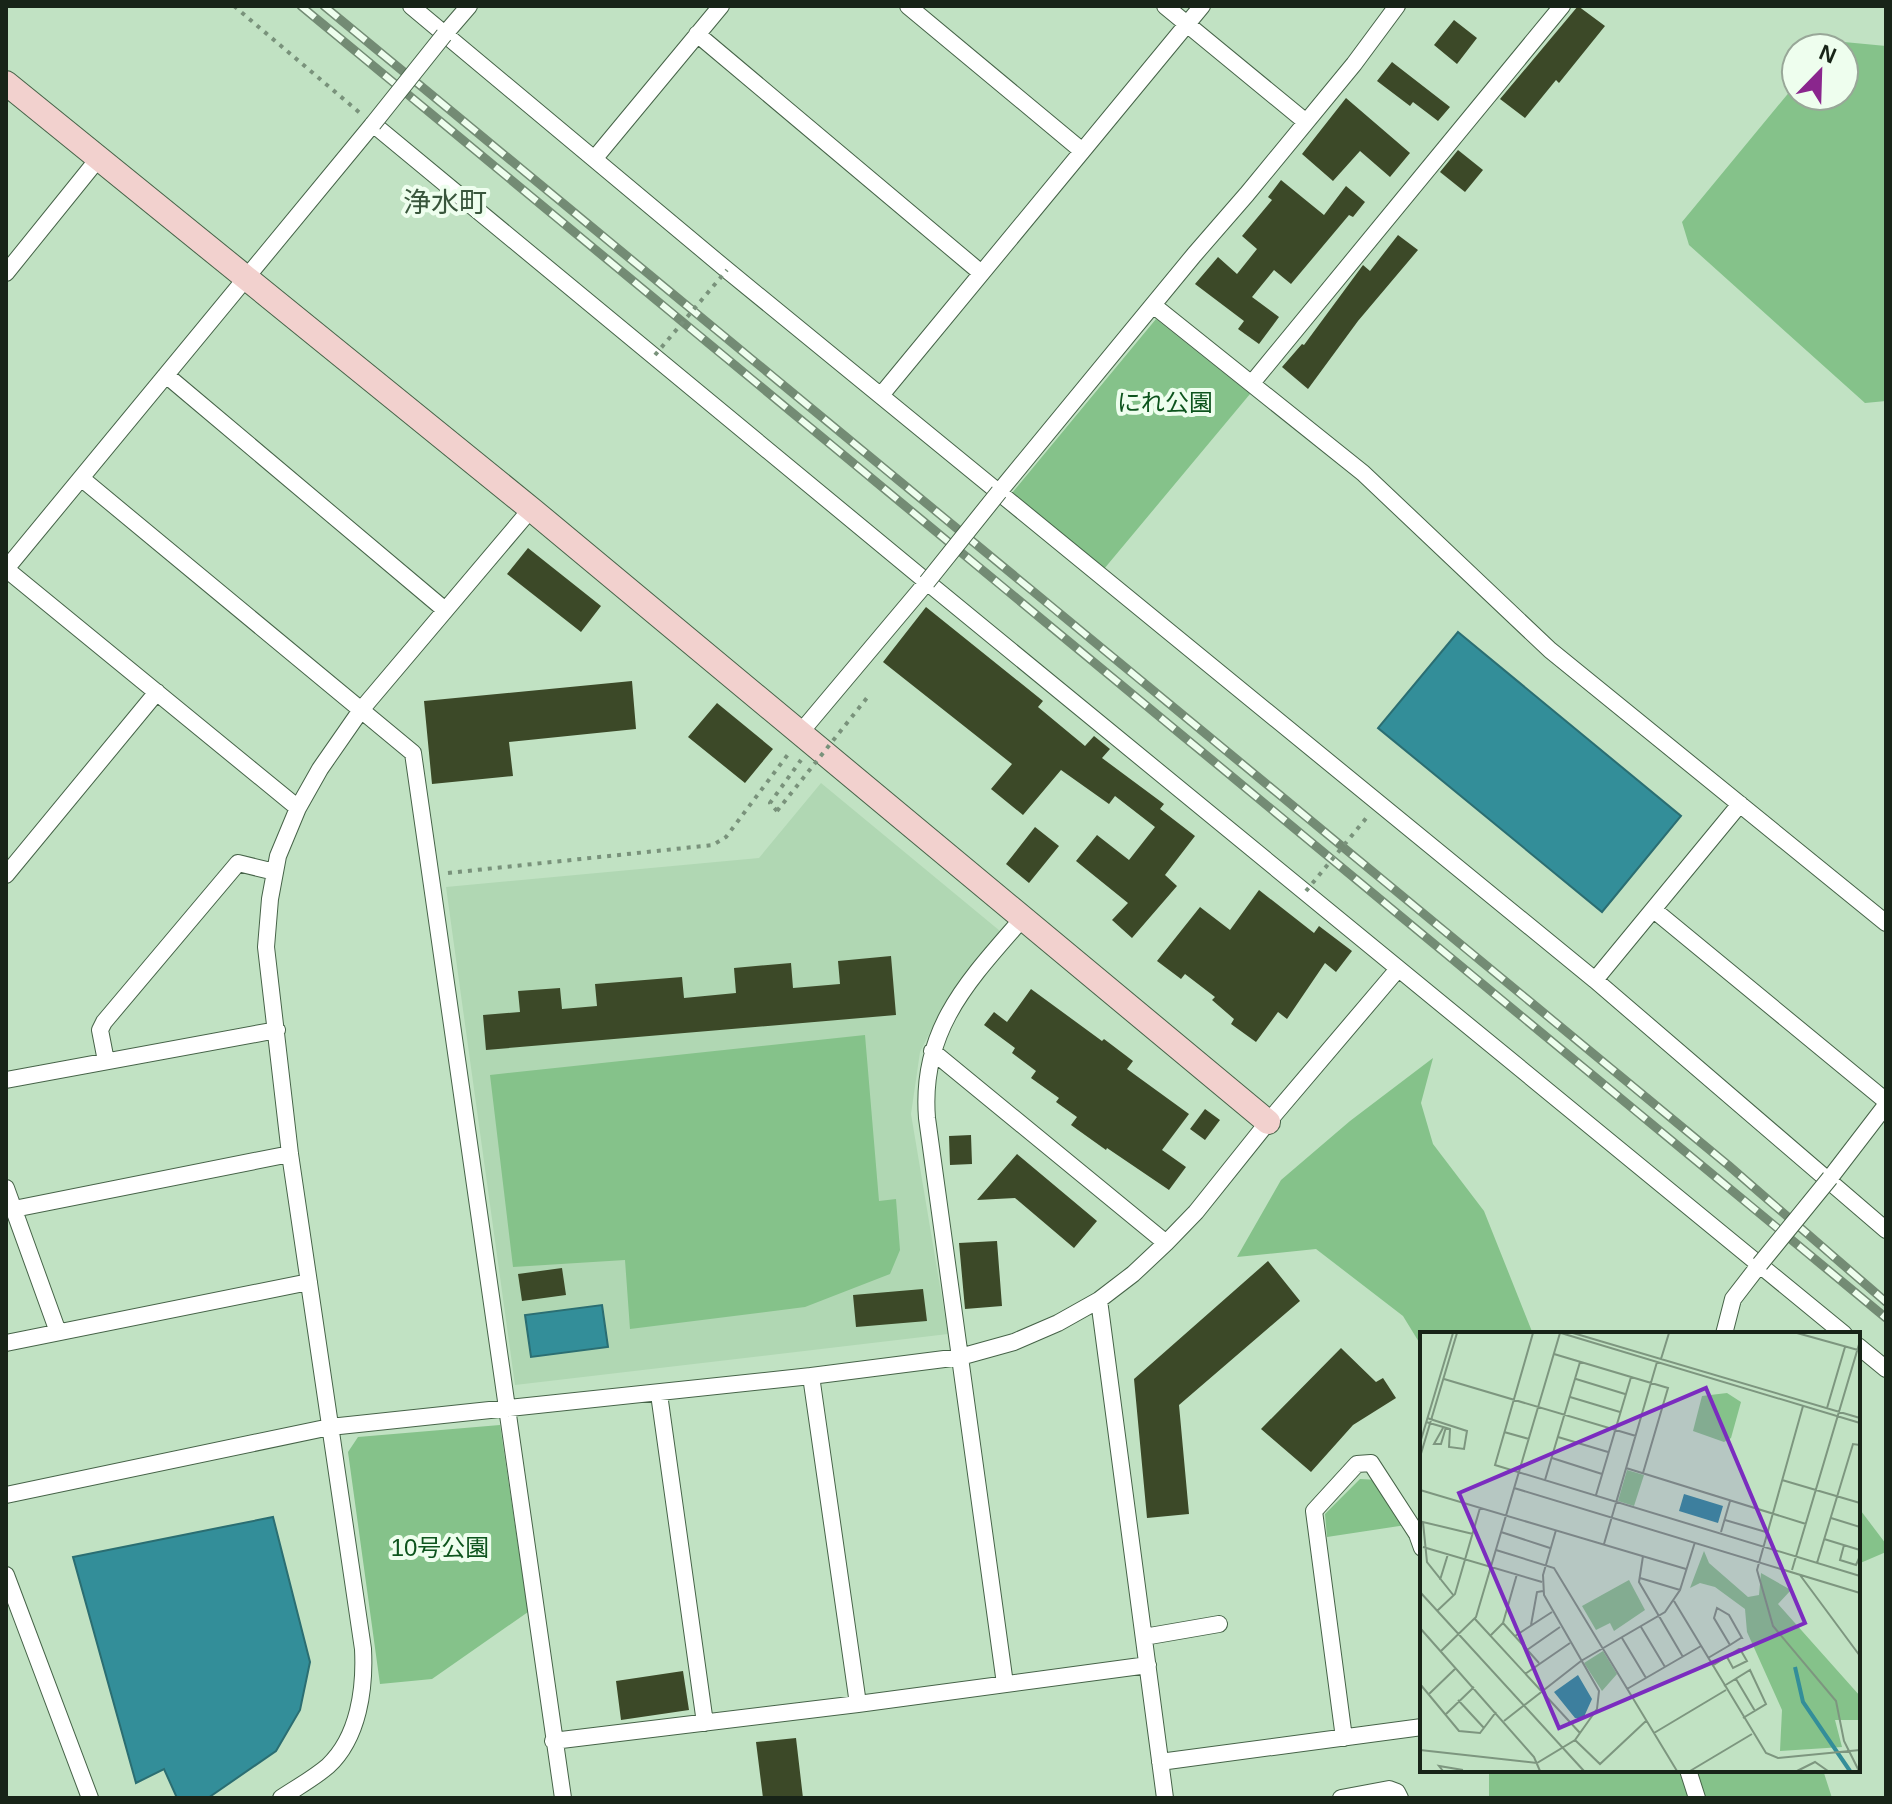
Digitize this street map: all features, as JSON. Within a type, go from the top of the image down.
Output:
[{"type":"street","points":[[411,6],[727,270],[1595,980],[1830,1178],[1886,1230]]},
{"type":"street","points":[[298,808],[6,569],[247,280],[469,6]]},
{"type":"street","points":[[595,158],[721,6]]},
{"type":"street","points":[[908,6],[1081,150]]},
{"type":"street","points":[[1165,6],[1306,122]]},
{"type":"street","points":[[882,394],[1202,6]]},
{"type":"street","points":[[796,741],[1354,64],[1397,6]]},
{"type":"street","points":[[1252,383],[1562,6]]},
{"type":"street","points":[[697,34],[980,272]]},
{"type":"street","points":[[6,83],[531,509],[813,755],[1022,919],[1268,1122]]},
{"type":"street","points":[[373,124],[1842,1332]]},
{"type":"street","points":[[6,273],[98,159]]},
{"type":"street","points":[[1153,305],[1363,473],[1550,650],[1886,923]]},
{"type":"street","points":[[166,375],[445,610]]},
{"type":"street","points":[[81,478],[413,753],[563,1798]]},
{"type":"street","points":[[281,1798],[328,1766],[340,1751],[350,1732],[365,1677],[290,1154],[266,947],[278,856],[298,808],[320,769],[361,710],[531,509]]},
{"type":"street","points":[[6,875],[157,692]]},
{"type":"street","points":[[1595,980],[1740,804]]},
{"type":"street","points":[[106,1061],[100,1030],[104,1022],[238,863],[275,872]]},
{"type":"street","points":[[1654,910],[1886,1103],[1733,1299],[1725,1332]]},
{"type":"street","points":[[1005,1684],[927,1118],[926,1077],[939,1031],[957,997],[1022,919]]},
{"type":"street","points":[[6,1495],[330,1427],[811,1376],[960,1357],[1014,1342],[1058,1323],[1099,1300],[1166,1243],[1196,1212],[1398,969]]},
{"type":"street","points":[[6,1080],[277,1030]]},
{"type":"street","points":[[932,1051],[1166,1243]]},
{"type":"street","points":[[14,1209],[290,1154]]},
{"type":"street","points":[[6,1188],[58,1332]]},
{"type":"street","points":[[6,1343],[309,1282]]},
{"type":"street","points":[[1099,1300],[1165,1798]]},
{"type":"street","points":[[1860,1348],[1886,1369]]},
{"type":"street","points":[[811,1376],[858,1704]]},
{"type":"street","points":[[659,1394],[705,1723]]},
{"type":"street","points":[[1344,1738],[1314,1511],[1357,1464],[1371,1463],[1420,1542]]},
{"type":"street","points":[[6,1575],[90,1798]]},
{"type":"street","points":[[1144,1637],[1219,1624]]},
{"type":"street","points":[[553,1741],[1148,1665]]},
{"type":"street","points":[[1160,1762],[1420,1727]]},
{"type":"street","points":[[1689,1772],[1697,1798]]},
{"type":"street","points":[[1341,1798],[1389,1789],[1397,1792],[1400,1798]]},
{"type":"path","points":[[234,6],[373,124]]},
{"type":"path","points":[[655,355],[727,270]]},
{"type":"path","points":[[813,755],[777,811],[770,803],[813,755],[870,694]]},
{"type":"path","points":[[430,875],[713,845],[726,837],[796,741]]},
{"type":"path","points":[[1306,891],[1368,816]]},
{"type":"shaded area","points":[[821,783],[1000,931],[947,999],[920,1052],[911,1114],[948,1334],[515,1385],[446,887],[759,858]]},
{"type":"green space","points":[[1860,44],[1886,46],[1886,401],[1865,403],[1689,245],[1682,222],[1780,103],[1780,112],[1860,112]]},
{"type":"green space","name":"にれ公園","points":[[1156,319],[1250,394],[1104,569],[1012,493]]},
{"type":"green space","points":[[865,1035],[879,1201],[896,1199],[900,1250],[890,1274],[805,1307],[630,1329],[625,1260],[513,1267],[490,1075]]},
{"type":"green space","points":[[1433,1058],[1421,1103],[1433,1144],[1484,1211],[1532,1332],[1420,1332],[1420,1344],[1403,1316],[1316,1249],[1237,1257],[1281,1180],[1350,1121]]},
{"type":"green space","name":"10号公園","points":[[500,1425],[528,1612],[432,1679],[380,1684],[348,1452],[358,1437]]},
{"type":"green space","points":[[1360,1479],[1378,1480],[1406,1525],[1327,1537],[1325,1514]]},
{"type":"green space","points":[[1860,1510],[1886,1544],[1886,1552],[1860,1563]]},
{"type":"green space","points":[[1489,1772],[1824,1772],[1832,1798],[1489,1798]]},
{"type":"water","points":[[1458,632],[1681,816],[1602,912],[1378,728]]},
{"type":"water","points":[[602,1305],[608,1347],[531,1357],[525,1315]]},
{"type":"water","points":[[273,1517],[310,1662],[300,1710],[276,1751],[208,1798],[177,1798],[164,1769],[136,1783],[73,1557]]},
{"type":"building","points":[[1578,6],[1605,26],[1559,83],[1556,80],[1525,118],[1500,99]]},
{"type":"building","points":[[1454,20],[1477,38],[1457,64],[1434,45]]},
{"type":"building","points":[[1392,62],[1450,107],[1438,121],[1413,102],[1410,106],[1377,81]]},
{"type":"building","points":[[1346,98],[1410,153],[1390,177],[1360,151],[1333,181],[1302,154]]},
{"type":"building","points":[[1458,150],[1483,170],[1465,192],[1440,172]]},
{"type":"building","points":[[1281,180],[1324,215],[1346,186],[1365,202],[1353,217],[1349,215],[1291,284],[1274,270],[1252,297],[1279,317],[1259,344],[1238,329],[1244,321],[1195,284],[1218,257],[1237,274],[1257,249],[1242,236],[1272,200],[1268,197]]},
{"type":"building","points":[[1398,235],[1418,250],[1358,321],[1308,389],[1282,367],[1304,345],[1363,265],[1370,271]]},
{"type":"building","points":[[528,548],[601,606],[581,632],[507,574]]},
{"type":"building","points":[[926,607],[1043,701],[1038,707],[1085,746],[1094,736],[1110,749],[1102,758],[1164,804],[1160,809],[1195,836],[1165,875],[1177,886],[1132,938],[1112,920],[1128,903],[1076,861],[1097,835],[1129,860],[1155,827],[1115,796],[1109,804],[1061,770],[1023,815],[991,789],[1012,764],[883,662]]},
{"type":"building","points":[[632,681],[636,729],[509,742],[513,776],[432,784],[424,701]]},
{"type":"building","points":[[717,703],[773,749],[745,783],[688,737]]},
{"type":"building","points":[[1035,827],[1059,846],[1029,883],[1006,864]]},
{"type":"building","points":[[1259,890],[1314,933],[1319,926],[1352,951],[1336,972],[1325,963],[1287,1019],[1278,1012],[1256,1042],[1231,1024],[1234,1019],[1212,1000],[1215,997],[1185,974],[1181,979],[1157,961],[1200,907],[1230,930]]},
{"type":"building","points":[[891,956],[896,1015],[486,1050],[483,1015],[520,1012],[518,991],[560,988],[562,1009],[597,1006],[595,984],[682,977],[684,998],[736,993],[734,968],[791,963],[793,988],[840,984],[838,961]]},
{"type":"building","points":[[1031,989],[1133,1061],[1127,1069],[1189,1114],[1162,1150],[1186,1167],[1169,1190],[1071,1125],[1077,1117],[1056,1102],[1059,1098],[1031,1078],[1036,1071],[1012,1053],[1015,1048],[984,1025],[994,1012],[1007,1022]]},
{"type":"building","points":[[1205,1109],[1220,1120],[1205,1140],[1190,1129]]},
{"type":"building","points":[[971,1135],[972,1164],[950,1165],[949,1136]]},
{"type":"building","points":[[1017,1154],[1097,1221],[1074,1248],[1015,1198],[977,1200]]},
{"type":"building","points":[[997,1241],[1002,1306],[965,1309],[959,1243]]},
{"type":"building","points":[[1268,1261],[1300,1301],[1179,1405],[1189,1514],[1147,1518],[1134,1379]]},
{"type":"building","points":[[562,1268],[566,1295],[522,1301],[518,1274]]},
{"type":"building","points":[[923,1289],[927,1321],[856,1327],[853,1295]]},
{"type":"building","points":[[1341,1348],[1376,1382],[1383,1378],[1396,1398],[1353,1425],[1311,1472],[1261,1429]]},
{"type":"building","points":[[683,1671],[689,1710],[621,1720],[616,1681]]},
{"type":"building","points":[[796,1738],[803,1798],[763,1798],[756,1742]]},
{"type":"railway","points":[[301,6],[1886,1318]]},
{"type":"railway","points":[[324,6],[1728,1165],[1886,1302]]},
{"type":"district","name":"浄水町","points":[[445,202]]}]
